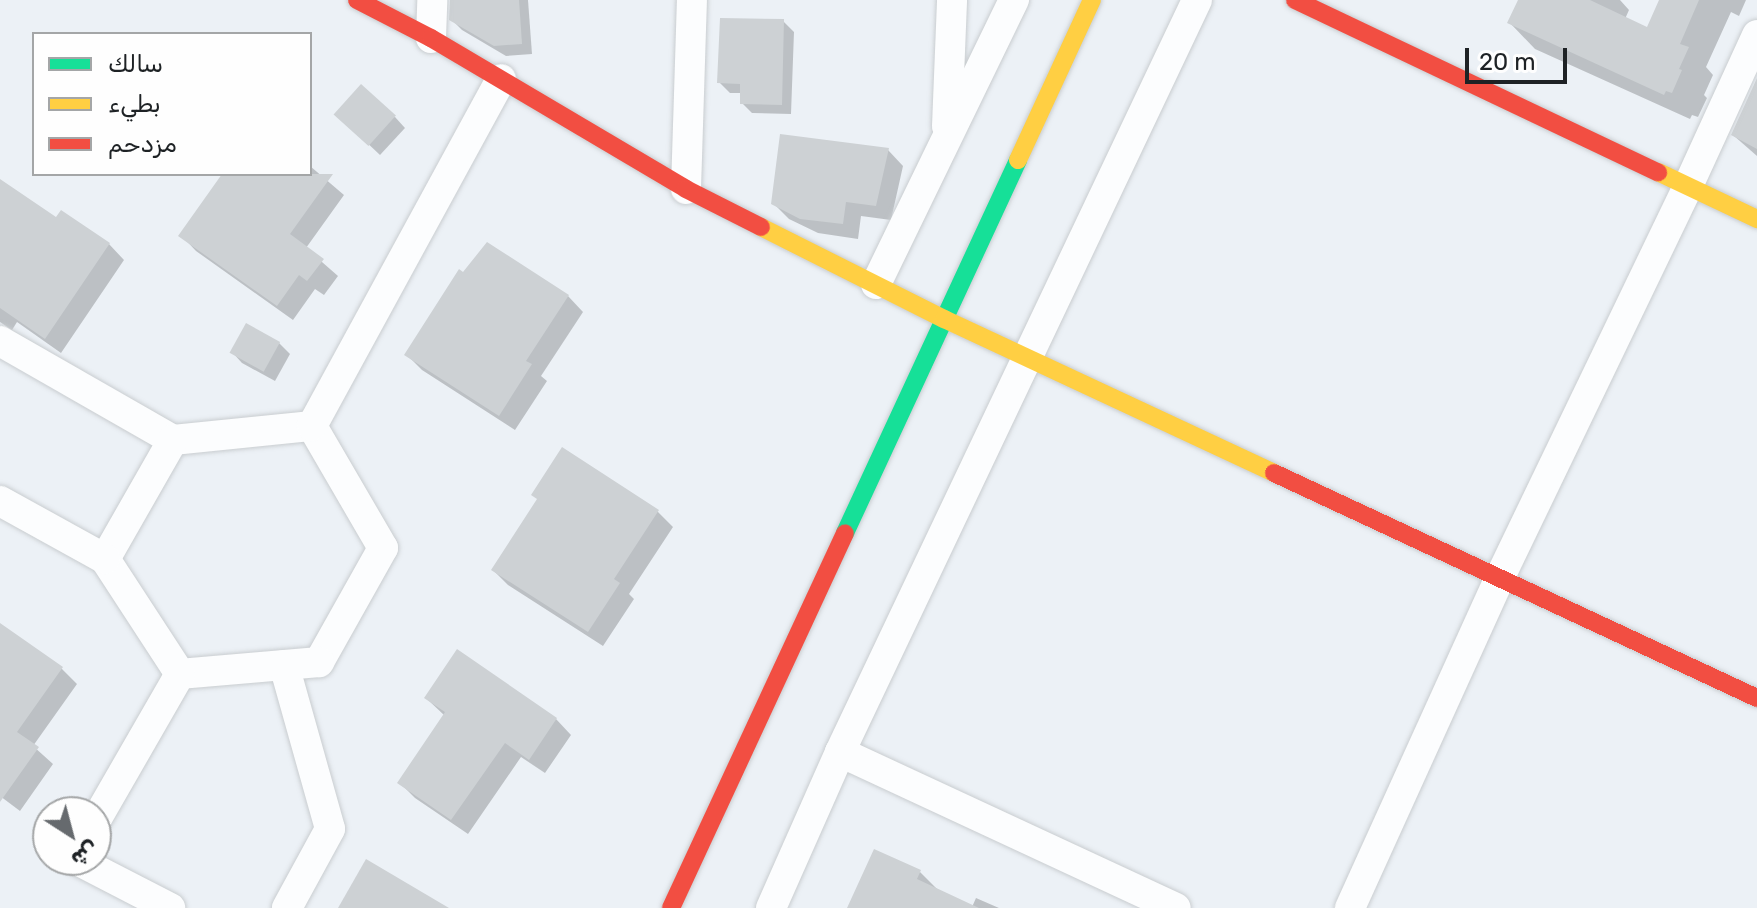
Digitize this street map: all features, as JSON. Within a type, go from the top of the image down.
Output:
[{"type":"street","points":[[357,0],[431,38],[686,189],[944,319],[1030,356],[1757,698]]},
{"type":"street","points":[[431,38],[432,0]]},
{"type":"street","points":[[686,189],[692,0]]},
{"type":"street","points":[[946,140],[952,0]]},
{"type":"street","points":[[876,284],[1014,0]]},
{"type":"street","points":[[671,908],[1092,0]]},
{"type":"street","points":[[771,908],[840,752],[1197,0]]},
{"type":"street","points":[[1295,0],[1757,219]]},
{"type":"street","points":[[1350,908],[1500,577],[1757,35]]},
{"type":"street","points":[[312,426],[501,79]]},
{"type":"street","points":[[0,341],[173,440],[312,426]]},
{"type":"street","points":[[180,674],[319,662],[383,548],[312,426]]},
{"type":"street","points":[[105,559],[173,440]]},
{"type":"street","points":[[0,501],[105,559],[180,674]]},
{"type":"street","points":[[284,665],[330,829],[287,908]]},
{"type":"street","points":[[110,796],[180,674]]},
{"type":"street","points":[[840,752],[1176,908]]},
{"type":"street","points":[[108,876],[170,908]]},
{"type":"building","points":[[450,0],[519,0],[522,44],[494,46],[449,20]]},
{"type":"building","points":[[1518,0],[1590,0],[1647,27],[1659,0],[1699,0],[1680,44],[1689,47],[1679,69],[1682,70],[1672,93],[1666,91],[1664,95],[1507,23]]},
{"type":"building","points":[[720,18],[784,19],[782,105],[740,104],[740,84],[717,83]]},
{"type":"building","points":[[1757,78],[1757,149],[1731,135]]},
{"type":"building","points":[[361,84],[396,115],[368,146],[334,114]]},
{"type":"building","points":[[780,134],[889,148],[876,206],[846,202],[843,224],[800,219],[771,204]]},
{"type":"building","points":[[333,174],[290,234],[324,259],[307,281],[299,275],[277,306],[178,236],[221,176]]},
{"type":"building","points":[[0,179],[56,217],[61,210],[110,243],[45,339],[0,308]]},
{"type":"building","points":[[487,242],[569,295],[526,361],[532,364],[499,416],[404,355],[459,269],[463,272]]},
{"type":"building","points":[[246,323],[280,342],[264,372],[230,353]]},
{"type":"building","points":[[562,447],[659,510],[614,579],[620,583],[588,632],[491,570],[537,499],[531,495]]},
{"type":"building","points":[[0,623],[63,667],[17,732],[39,747],[0,802]]},
{"type":"building","points":[[457,649],[557,718],[529,760],[505,743],[451,820],[397,783],[445,712],[424,698]]},
{"type":"building","points":[[874,849],[921,870],[917,879],[979,908],[847,908]]},
{"type":"building","points":[[366,859],[449,908],[338,908]]},
{"type":"traffic: fast","points":[[845,533],[1018,160]]},
{"type":"traffic: slow","points":[[1018,160],[1092,0]]},
{"type":"traffic: slow","points":[[1658,172],[1757,219]]},
{"type":"traffic: slow","points":[[761,227],[944,319],[1274,473]]},
{"type":"traffic: jam","points":[[357,0],[431,38],[686,189],[761,227]]},
{"type":"traffic: jam","points":[[1295,0],[1658,172]]},
{"type":"traffic: jam","points":[[1274,473],[1757,698]]},
{"type":"traffic: jam","points":[[671,908],[845,533]]}]
